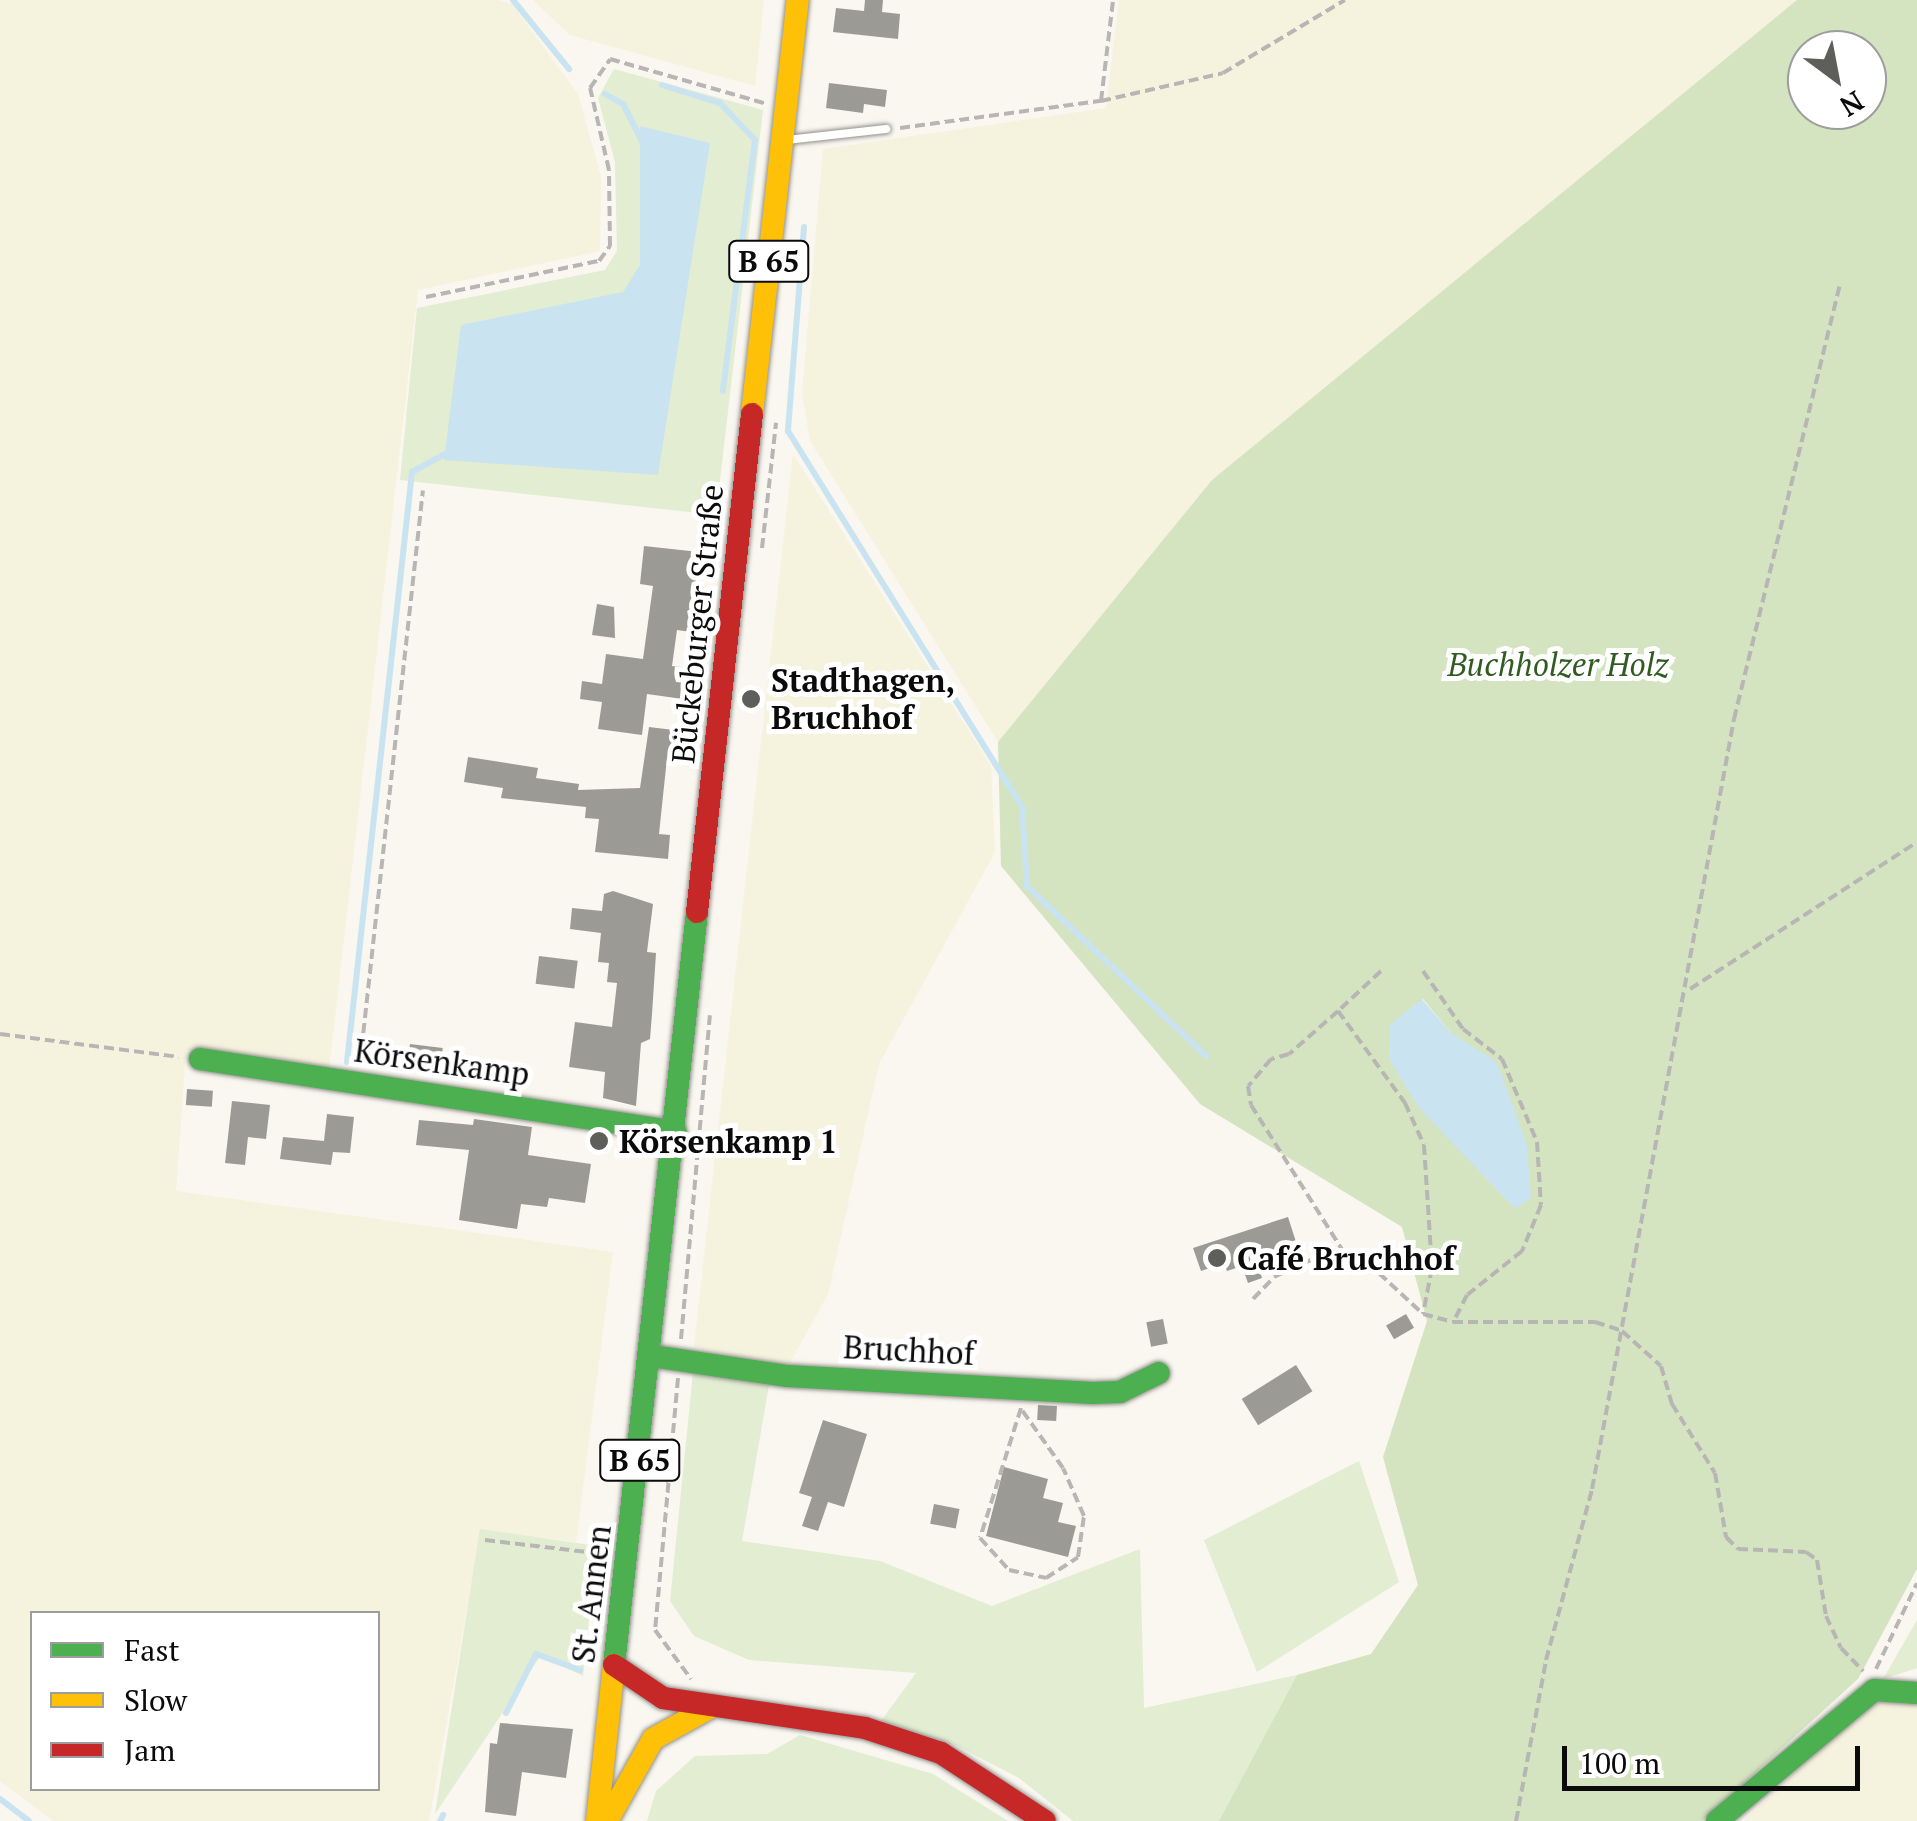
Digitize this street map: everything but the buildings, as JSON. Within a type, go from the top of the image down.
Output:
[{"type":"main road","name":"Bückeburger Straße","points":[[663,1255],[798,0]]},
{"type":"main road","name":"Körsenkamp","points":[[200,1059],[676,1132]]},
{"type":"main road","name":"St. Annen","points":[[596,1821],[663,1255]]},
{"type":"main road","name":"Bruchhof","points":[[652,1356],[788,1376],[1018,1400],[1137,1386],[1158,1373]]},
{"type":"main road","points":[[614,1665],[640,1687],[688,1703],[865,1728],[942,1753],[1045,1821]]},
{"type":"main road","points":[[1717,1821],[1874,1690],[1917,1693]]},
{"type":"main road","points":[[607,1821],[653,1739],[712,1707]]},
{"type":"lane","points":[[782,141],[886,130]]},
{"type":"path","points":[[1101,101],[1113,0]]},
{"type":"path","points":[[886,130],[1101,101],[1223,72],[1346,0]]},
{"type":"path","points":[[426,297],[598,261],[610,246],[609,170],[590,88],[610,59],[786,110]]},
{"type":"path","points":[[1516,1821],[1622,1331],[1688,990],[1734,719],[1840,284]]},
{"type":"path","points":[[358,1083],[423,490]]},
{"type":"path","points":[[1688,990],[1917,842]]},
{"type":"path","points":[[1345,1254],[1251,1105],[1248,1086],[1271,1060],[1289,1054],[1380,971]]},
{"type":"path","points":[[1423,971],[1463,1028],[1502,1060],[1537,1142],[1540,1206],[1522,1250],[1467,1295],[1453,1322]]},
{"type":"path","points":[[688,1703],[688,1670],[661,1644],[654,1609],[711,1010]]},
{"type":"path","points":[[1338,1012],[1405,1103],[1423,1143],[1432,1268],[1422,1314]]},
{"type":"path","points":[[0,1034],[200,1059]]},
{"type":"path","points":[[1254,1299],[1274,1277],[1313,1259],[1345,1254],[1368,1263],[1422,1314],[1453,1322],[1595,1322],[1622,1331],[1661,1366],[1672,1404],[1715,1473],[1726,1537],[1738,1549],[1806,1552],[1817,1560],[1826,1616],[1841,1648],[1872,1680],[1917,1583]]},
{"type":"path","points":[[1018,1400],[1063,1468],[1084,1516],[1078,1557],[1046,1578],[1009,1570],[980,1538],[1018,1400]]},
{"type":"path","points":[[485,1540],[629,1556]]},
{"type":"shaded area","points":[[0,0],[497,0],[512,4],[578,94],[601,177],[600,251],[418,290],[329,1070],[186,1050],[176,1191],[613,1252],[576,1542],[481,1530],[429,1821],[53,1821],[0,1781]]},
{"type":"shaded area","points":[[533,0],[764,0],[755,86],[570,35]]},
{"type":"shaded area","points":[[1119,0],[1797,0],[1212,480],[998,742],[810,441],[802,393],[823,149],[1106,108]]},
{"type":"shaded area","points":[[793,454],[991,766],[995,852],[879,1064],[828,1294],[788,1366],[694,1347]]},
{"type":"shaded area","points":[[1874,1698],[1917,1705],[1917,1821],[1744,1821]]},
{"type":"green space","name":"Buchholzer Holz","points":[[1797,0],[1917,0],[1917,1569],[1858,1679],[1702,1821],[1219,1821],[1297,1675],[1371,1654],[1418,1585],[1383,1457],[1427,1321],[1402,1227],[1200,1104],[1001,866],[998,742],[1212,480]],"holes":[[[1423,999],[1451,1033],[1391,1025]]]},
{"type":"green space","points":[[614,69],[763,110],[716,515],[400,480],[417,308],[605,270],[617,251],[615,162],[598,98]]},
{"type":"green space","points":[[693,1373],[769,1385],[742,1541],[880,1561],[992,1606],[1140,1549],[1144,1708],[1297,1675],[1219,1821],[1073,1821],[1019,1778],[957,1746],[881,1721],[916,1673],[749,1660],[694,1636],[670,1601]]},
{"type":"green space","points":[[1359,1461],[1399,1582],[1257,1672],[1204,1540]]},
{"type":"green space","points":[[480,1529],[597,1546],[583,1676],[541,1655],[435,1814]]},
{"type":"green space","points":[[1917,1620],[1917,1668],[1883,1679]]},
{"type":"green space","points":[[800,1735],[933,1774],[1008,1821],[647,1821],[656,1791],[695,1756],[767,1754]]},
{"type":"water","points":[[640,126],[710,143],[658,475],[444,460],[461,325],[623,292],[640,265]]},
{"type":"water","points":[[1422,999],[1451,1033],[1497,1062],[1527,1145],[1531,1198],[1515,1209],[1419,1108],[1389,1059],[1390,1025]]},
{"type":"waterway","points":[[513,0],[569,69]]},
{"type":"waterway","points":[[662,85],[720,103],[755,140],[723,391]]},
{"type":"waterway","points":[[605,94],[623,104],[643,143]]},
{"type":"waterway","points":[[804,227],[788,431],[1022,807],[1027,886],[1206,1056]]},
{"type":"waterway","points":[[347,1062],[412,472],[452,450]]},
{"type":"waterway","points":[[506,1713],[536,1654],[580,1670]]},
{"type":"waterway","points":[[0,1799],[29,1821]]},
{"type":"waterway","points":[[440,1821],[443,1815]]},
{"type":"traffic: fast","points":[[614,1665],[697,912]]},
{"type":"traffic: fast","points":[[200,1059],[675,1132]]},
{"type":"traffic: fast","points":[[652,1356],[788,1376],[1093,1393],[1120,1392],[1159,1373]]},
{"type":"traffic: fast","points":[[1717,1821],[1874,1690],[1917,1693]]},
{"type":"traffic: slow","points":[[752,414],[798,0]]},
{"type":"traffic: slow","points":[[597,1821],[614,1665]]},
{"type":"traffic: slow","points":[[607,1821],[653,1739],[711,1707]]},
{"type":"traffic: jam","points":[[697,912],[752,414]]},
{"type":"traffic: jam","points":[[614,1665],[663,1698],[865,1728],[941,1753],[1045,1821]]},
{"type":"place","name":"Stadthagen, Bruchhof","points":[[751,699]]},
{"type":"place","name":"Körsenkamp 1","points":[[599,1141]]},
{"type":"place","name":"Café Bruchhof","points":[[1217,1258]]}]
